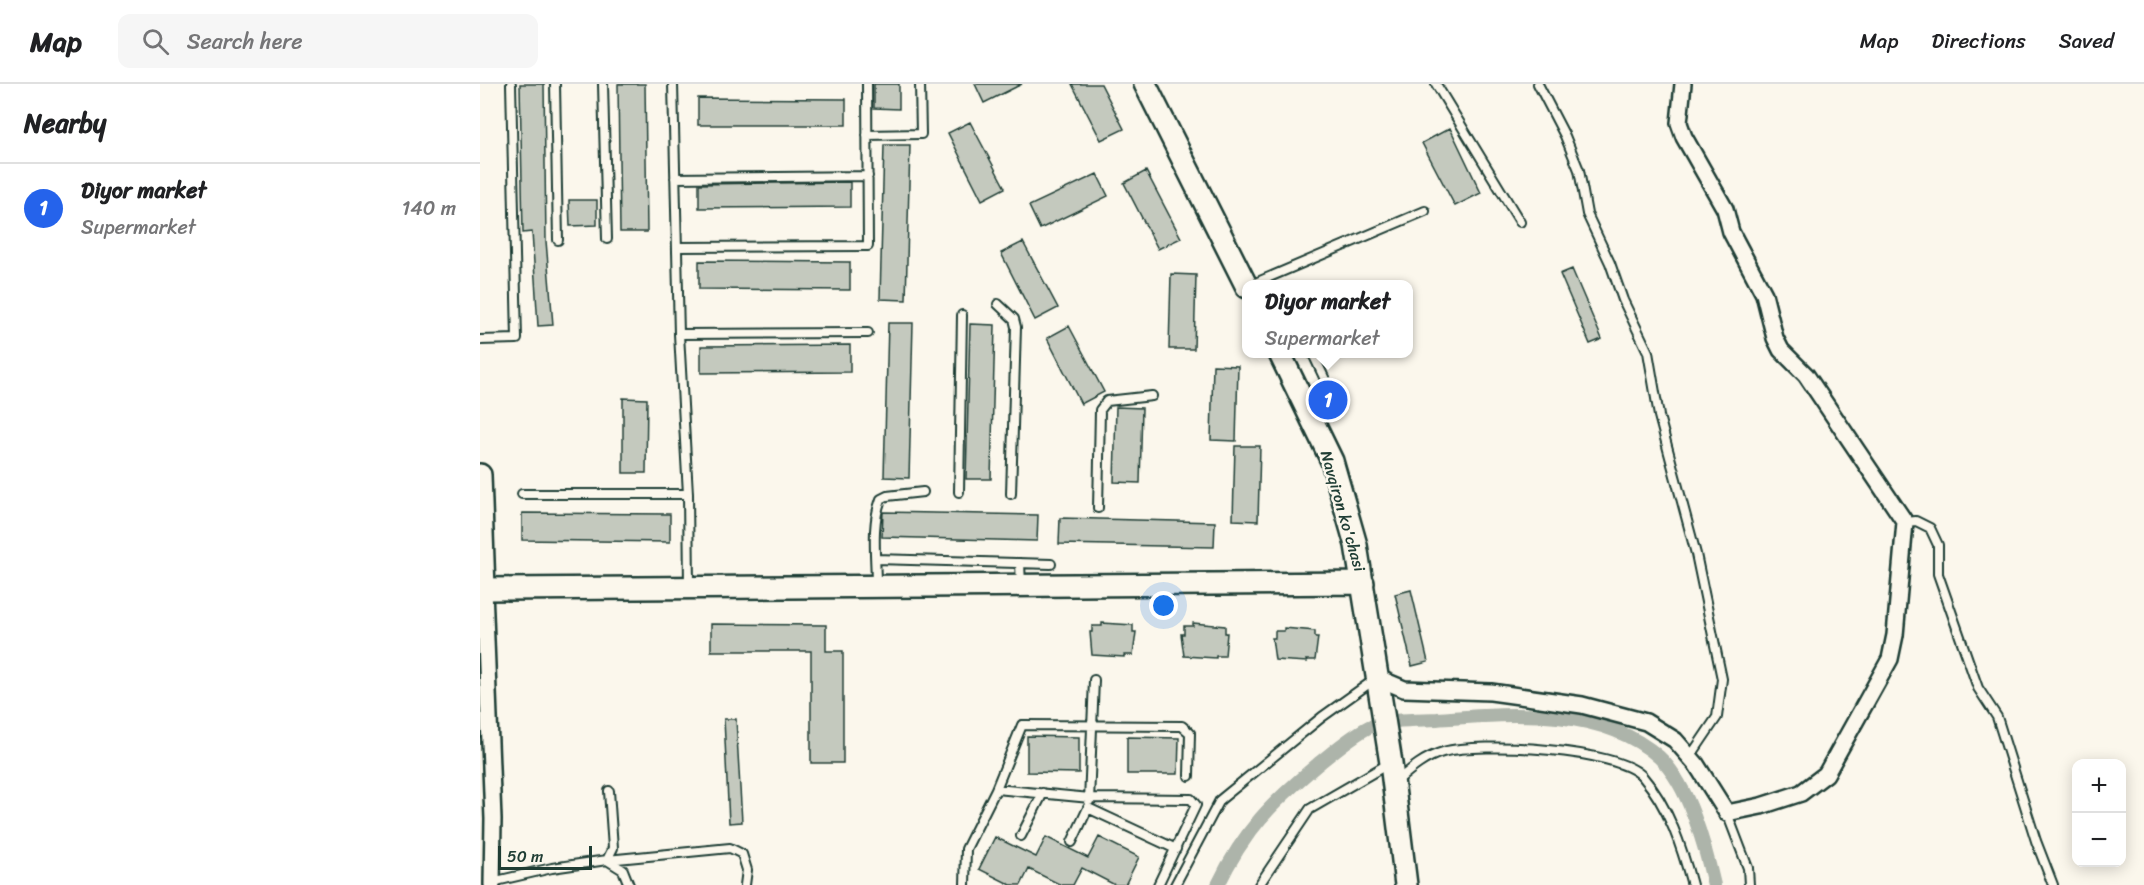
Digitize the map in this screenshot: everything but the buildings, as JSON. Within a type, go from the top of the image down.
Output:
[{"type":"street","points":[[1145,84],[1248,280]]},
{"type":"street","points":[[1378,678],[1404,689],[1491,692],[1582,705],[1646,722],[1676,740],[1727,813],[1761,806],[1801,793],[1826,774],[1890,659],[1895,635],[1905,522],[1806,375],[1781,350],[1774,338],[1764,294],[1731,232],[1725,209],[1684,137],[1679,123],[1683,84]]},
{"type":"street","name":"Navqiron ko'chasi","points":[[1282,358],[1332,462],[1356,545],[1382,701],[1406,885]]},
{"type":"street","points":[[480,475],[484,589],[486,840],[492,883]]},
{"type":"street","points":[[484,589],[1363,583]]},
{"type":"lane","points":[[480,340],[517,339],[511,84]]},
{"type":"lane","points":[[555,84],[558,240]]},
{"type":"lane","points":[[603,84],[607,239]]},
{"type":"lane","points":[[673,84],[679,334],[688,494],[689,588]]},
{"type":"lane","points":[[677,247],[868,246],[867,84]]},
{"type":"lane","points":[[867,135],[921,134],[920,84]]},
{"type":"lane","points":[[1436,84],[1520,222]]},
{"type":"lane","points":[[1538,84],[1565,136],[1579,170],[1587,214],[1610,263],[1623,300],[1648,352],[1652,386],[1667,450],[1696,554],[1722,678],[1717,717],[1690,757]]},
{"type":"lane","points":[[675,178],[867,176]]},
{"type":"lane","points":[[1265,280],[1425,211]]},
{"type":"lane","points":[[998,304],[1014,319],[1016,327],[1011,494]]},
{"type":"lane","points":[[959,492],[962,315]]},
{"type":"lane","points":[[679,334],[868,333]]},
{"type":"lane","points":[[1315,358],[1336,403]]},
{"type":"lane","points":[[1098,508],[1100,410],[1107,401],[1152,396]]},
{"type":"lane","points":[[876,587],[877,509],[881,499],[888,496],[923,492]]},
{"type":"lane","points":[[522,494],[688,494]]},
{"type":"lane","points":[[1905,522],[1916,521],[1930,528],[1938,545],[1938,574],[1978,688],[1997,717],[2036,841],[2053,885]]},
{"type":"lane","points":[[876,559],[1051,564]]},
{"type":"lane","points":[[1020,563],[1022,586]]},
{"type":"lane","points":[[1174,885],[1220,800],[1322,717],[1378,678]]},
{"type":"lane","points":[[1072,842],[1088,808],[1090,798],[1094,680]]},
{"type":"lane","points":[[965,885],[966,849],[996,789],[1023,724],[1182,726],[1190,733],[1189,776]]},
{"type":"lane","points":[[1394,784],[1418,764],[1443,752],[1491,747],[1555,751],[1618,762],[1642,776],[1663,809],[1680,842],[1692,885]]},
{"type":"lane","points":[[1259,885],[1310,809],[1391,763]]},
{"type":"lane","points":[[996,789],[1090,798],[1191,799],[1196,805],[1158,885]]},
{"type":"lane","points":[[607,860],[613,848],[609,791]]},
{"type":"lane","points":[[1021,836],[1043,793]]},
{"type":"lane","points":[[1088,808],[1176,849]]},
{"type":"lane","points":[[1727,813],[1748,868],[1749,885]]},
{"type":"lane","points":[[492,883],[510,881],[552,868],[607,860],[730,848],[742,854],[747,870],[745,885]]},
{"type":"lane","points":[[607,860],[623,870],[629,885]]},
{"type":"waterway","points":[[1218,885],[1238,848],[1260,818],[1318,764],[1342,744],[1369,727],[1393,721],[1523,715],[1582,721],[1610,728],[1636,740],[1659,757],[1670,769],[1687,800],[1701,835],[1714,885]]},
{"type":"place","name":"Diyor market","points":[[1328,400]]}]
